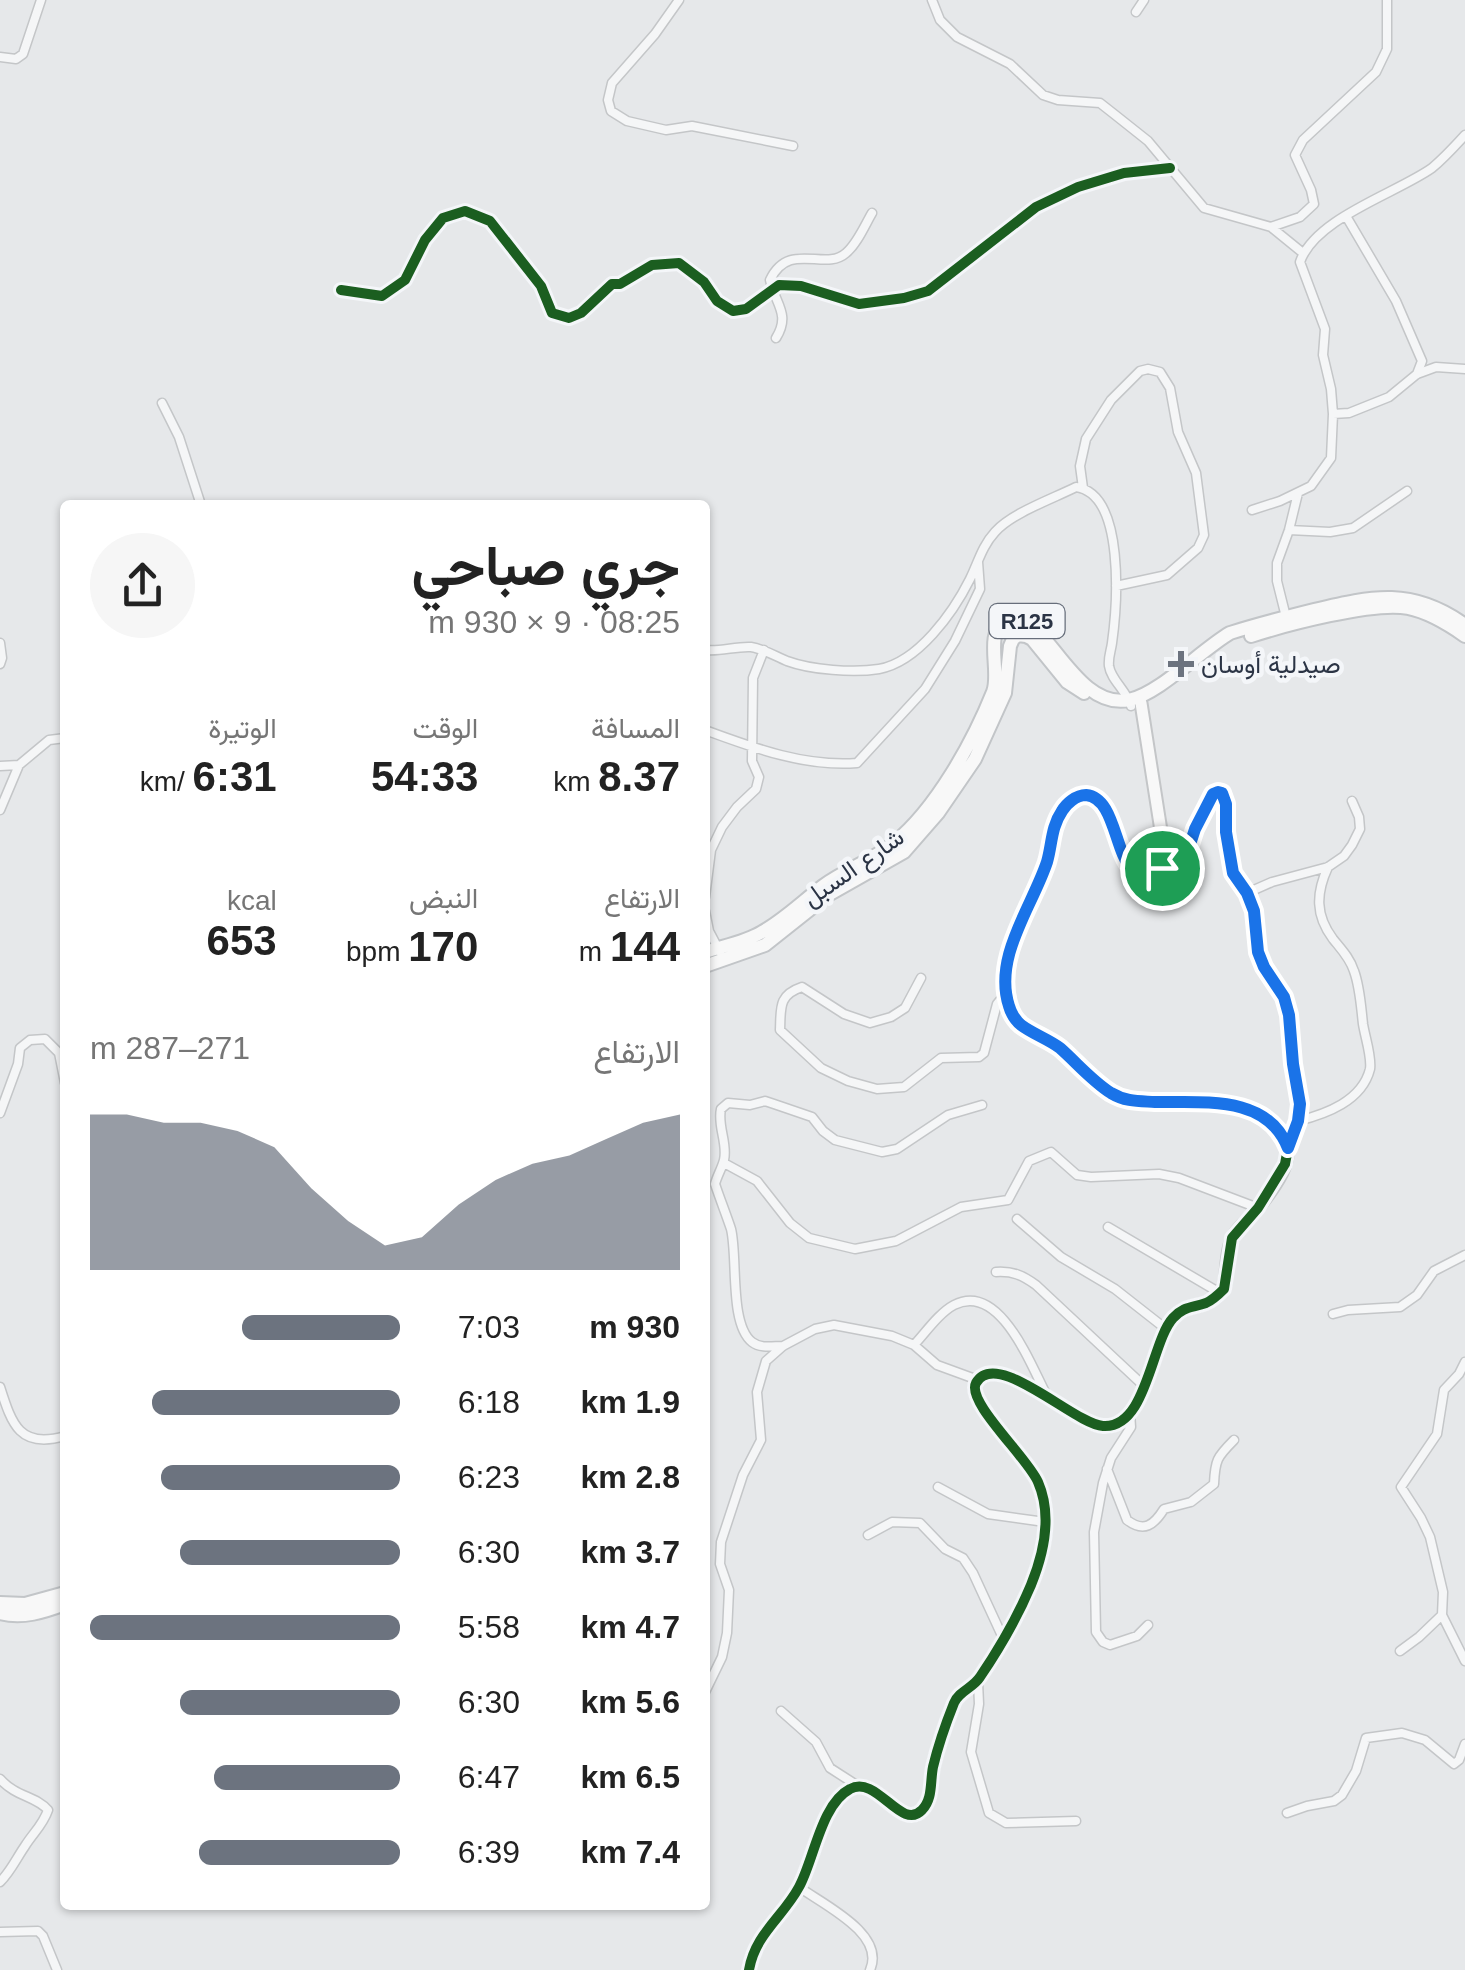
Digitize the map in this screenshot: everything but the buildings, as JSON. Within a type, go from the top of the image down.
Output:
[{"type":"main road","points":[[1134,703],[1230,633],[1367,598],[1402,598],[1439,608],[1465,625]]},
{"type":"main road","points":[[1134,703],[1184,678],[1236,640],[1369,608],[1404,606],[1436,618],[1465,636]]},
{"type":"main road","name":"شارع السبل","points":[[716,953],[765,945],[828,895],[904,852],[938,814],[975,758],[1004,693],[1010,646],[1018,635],[1032,640],[1067,682],[1086,694],[1098,701],[1134,703]]},
{"type":"main road","points":[[0,1603],[26,1604],[60,1594]]},
{"type":"main road","points":[[0,1614],[28,1615],[60,1605]]},
{"type":"street","points":[[0,57],[16,60],[24,54],[41,0]]},
{"type":"street","points":[[679,0],[612,83],[608,100],[611,110],[627,122],[666,130],[692,126],[793,146]]},
{"type":"street","points":[[932,0],[940,20],[958,37],[1010,64],[1043,95],[1100,103],[1148,141],[1204,208],[1271,227],[1303,253]]},
{"type":"street","points":[[1136,12],[1144,0]]},
{"type":"street","points":[[1271,227],[1300,216],[1314,204],[1295,155],[1303,140],[1376,72],[1387,49],[1387,0]]},
{"type":"street","points":[[1252,510],[1311,486],[1330,458],[1333,414],[1324,355],[1325,329],[1300,262],[1303,253],[1329,226],[1429,170],[1465,134]]},
{"type":"street","points":[[341,290],[382,296],[405,280],[424,240],[443,218],[465,212],[490,221],[540,286],[552,313],[569,318],[581,313],[612,284],[620,284],[652,265],[679,263],[704,282],[716,302],[732,311],[746,309],[779,285],[801,286],[859,304],[904,298],[928,290],[1036,207],[1124,173],[1170,168]]},
{"type":"street","points":[[776,338],[783,327],[770,280],[776,267],[789,260],[838,258],[848,253],[872,213]]},
{"type":"street","points":[[1346,216],[1402,316],[1422,361],[1417,374]]},
{"type":"street","points":[[1333,414],[1349,413],[1389,398],[1417,374],[1436,367],[1465,370]]},
{"type":"street","points":[[1083,488],[1080,466],[1086,439],[1098,419],[1140,371],[1148,368],[1160,372],[1170,388],[1178,432],[1196,473],[1204,535],[1198,548],[1168,575],[1116,586]]},
{"type":"street","points":[[162,403],[199,500]]},
{"type":"street","points":[[710,650],[750,647],[817,668],[880,669],[906,659],[946,620],[987,541],[998,528],[1076,488],[1091,493],[1108,522],[1116,562],[1108,660],[1112,676],[1134,703],[1159,807],[1162,868],[1153,877],[1132,868],[1098,800],[1089,795],[1079,796],[1063,808],[1053,828],[1048,858],[1033,898],[1010,949],[1006,993],[1009,1008],[1017,1022],[1056,1045],[1114,1095],[1131,1102],[1237,1105],[1272,1122],[1283,1134],[1288,1148]]},
{"type":"street","points":[[1289,530],[1330,532],[1353,528],[1407,491]]},
{"type":"street","points":[[1286,618],[1276,582],[1277,564],[1298,493]]},
{"type":"street","points":[[710,732],[802,760],[857,763],[925,689],[955,641],[980,590],[978,558]]},
{"type":"street","points":[[0,644],[0,664]]},
{"type":"street","points":[[710,850],[737,807],[756,789],[759,777],[752,761],[753,678],[764,650]]},
{"type":"street","points":[[0,810],[19,765],[49,740],[60,739]]},
{"type":"street","points":[[0,766],[19,765]]},
{"type":"street","points":[[781,1711],[816,1742],[830,1768],[858,1786],[884,1796],[904,1815],[922,1811],[929,1798],[933,1768],[956,1696],[978,1682],[1031,1584],[1045,1537],[1044,1503],[1038,1481],[1026,1460],[982,1409],[974,1387],[986,1374],[1004,1374],[1021,1380],[1076,1417],[1102,1426],[1117,1423],[1130,1413],[1144,1387],[1171,1320],[1186,1306],[1209,1302],[1224,1289],[1232,1238],[1258,1208],[1286,1164],[1300,1104],[1289,1015],[1284,997],[1258,952],[1254,911],[1233,873],[1222,793],[1213,794],[1195,829],[1182,869],[1175,873],[1162,868]]},
{"type":"street","points":[[1247,893],[1328,867],[1344,856],[1360,829],[1352,801]]},
{"type":"street","points":[[1298,1121],[1343,1104],[1359,1090],[1370,1068],[1355,971],[1322,921],[1318,906],[1320,884],[1328,867]]},
{"type":"street","points":[[921,978],[905,1008],[892,1017],[870,1023],[844,1014],[802,986],[790,991],[781,1005],[780,1030],[821,1068],[848,1081],[878,1089],[904,1087],[941,1058],[979,1057],[984,1053],[997,1004],[1006,993]]},
{"type":"street","points":[[0,1114],[20,1048],[30,1040],[45,1039],[60,1058]]},
{"type":"street","points":[[783,1346],[760,1346],[750,1341],[739,1314],[731,1230],[715,1184],[725,1154],[721,1108],[765,1101],[812,1117],[835,1140],[882,1152],[897,1150],[948,1115],[982,1104]]},
{"type":"street","points":[[724,1163],[757,1182],[790,1224],[809,1238],[855,1249],[896,1241],[961,1207],[1008,1200],[1029,1161],[1051,1152],[1076,1175],[1158,1174],[1258,1208]]},
{"type":"street","points":[[1018,1219],[1061,1257],[1114,1289],[1166,1329]]},
{"type":"street","points":[[1108,1227],[1220,1293]]},
{"type":"street","points":[[1333,1314],[1400,1307],[1417,1295],[1434,1271],[1465,1255]]},
{"type":"street","points":[[996,1272],[1021,1274],[1036,1285],[1144,1387]]},
{"type":"street","points":[[914,1344],[953,1305],[968,1301],[986,1304],[1014,1332],[1048,1398]]},
{"type":"street","points":[[710,1682],[728,1633],[729,1590],[720,1564],[720,1542],[743,1475],[761,1440],[757,1392],[766,1362],[783,1346],[815,1329],[834,1326],[914,1344],[936,1365],[978,1380]]},
{"type":"street","points":[[1465,1362],[1444,1390],[1437,1434],[1401,1487],[1430,1537],[1443,1592],[1442,1615],[1465,1661]]},
{"type":"street","points":[[0,1387],[19,1429],[46,1442],[60,1438]]},
{"type":"street","points":[[1130,1413],[1130,1426],[1111,1458],[1094,1532],[1096,1632],[1110,1645],[1137,1636],[1148,1625]]},
{"type":"street","points":[[1108,1469],[1127,1520],[1147,1528],[1156,1523],[1164,1509],[1191,1502],[1214,1484],[1215,1462],[1234,1440]]},
{"type":"street","points":[[938,1487],[988,1514],[1045,1522]]},
{"type":"street","points":[[868,1535],[892,1522],[920,1523],[946,1549],[963,1558],[1002,1638]]},
{"type":"street","points":[[1400,1651],[1442,1615]]},
{"type":"street","points":[[978,1682],[979,1704],[971,1752],[989,1813],[1006,1823],[1076,1821]]},
{"type":"street","points":[[1286,1812],[1334,1801],[1342,1795],[1356,1771],[1366,1738],[1402,1733],[1425,1740],[1454,1764],[1465,1744]]},
{"type":"street","points":[[0,1779],[8,1788],[38,1801],[48,1810],[12,1870],[0,1881]]},
{"type":"street","points":[[749,1970],[757,1943],[799,1887],[832,1806],[847,1790],[858,1786]]},
{"type":"street","points":[[799,1887],[858,1928],[873,1948],[870,1970]]},
{"type":"street","points":[[0,1932],[38,1931],[57,1970]]},
{"type":"cycle path","points":[[341,290],[382,296],[405,280],[425,240],[443,218],[465,211],[490,221],[541,286],[552,313],[569,318],[581,313],[612,284],[620,284],[652,265],[679,263],[704,282],[717,301],[733,311],[746,309],[779,285],[801,286],[859,304],[904,298],[928,291],[1036,207],[1078,187],[1124,173],[1170,168]]},
{"type":"cycle path","points":[[749,1970],[763,1936],[799,1887],[825,1819],[840,1796],[860,1786],[906,1814],[914,1815],[926,1806],[935,1759],[954,1703],[987,1666],[1031,1585],[1045,1534],[1042,1494],[1032,1472],[980,1403],[976,1383],[986,1374],[1000,1374],[1090,1422],[1103,1426],[1118,1423],[1139,1399],[1173,1318],[1185,1309],[1209,1302],[1224,1289],[1232,1238],[1258,1208],[1285,1164],[1300,1104],[1289,1015],[1284,997],[1258,951],[1254,911],[1247,893],[1233,873],[1225,832],[1226,804],[1221,793],[1213,794],[1195,829],[1182,869],[1175,873],[1161,868]]},
{"type":"place","name":"صيدلية أوسان","points":[[1181,664]]},
{"type":"route","points":[[1222,793],[1233,873],[1254,911],[1258,952],[1284,997],[1289,1015],[1300,1104],[1288,1148],[1283,1134],[1272,1122],[1237,1105],[1131,1102],[1114,1095],[1056,1045],[1017,1022],[1009,1008],[1006,993],[1010,949],[1033,898],[1048,858],[1053,828],[1063,808],[1079,796],[1089,795],[1098,800],[1132,868],[1153,877],[1162,868],[1175,873],[1182,869],[1195,829],[1213,794],[1222,793]]}]
